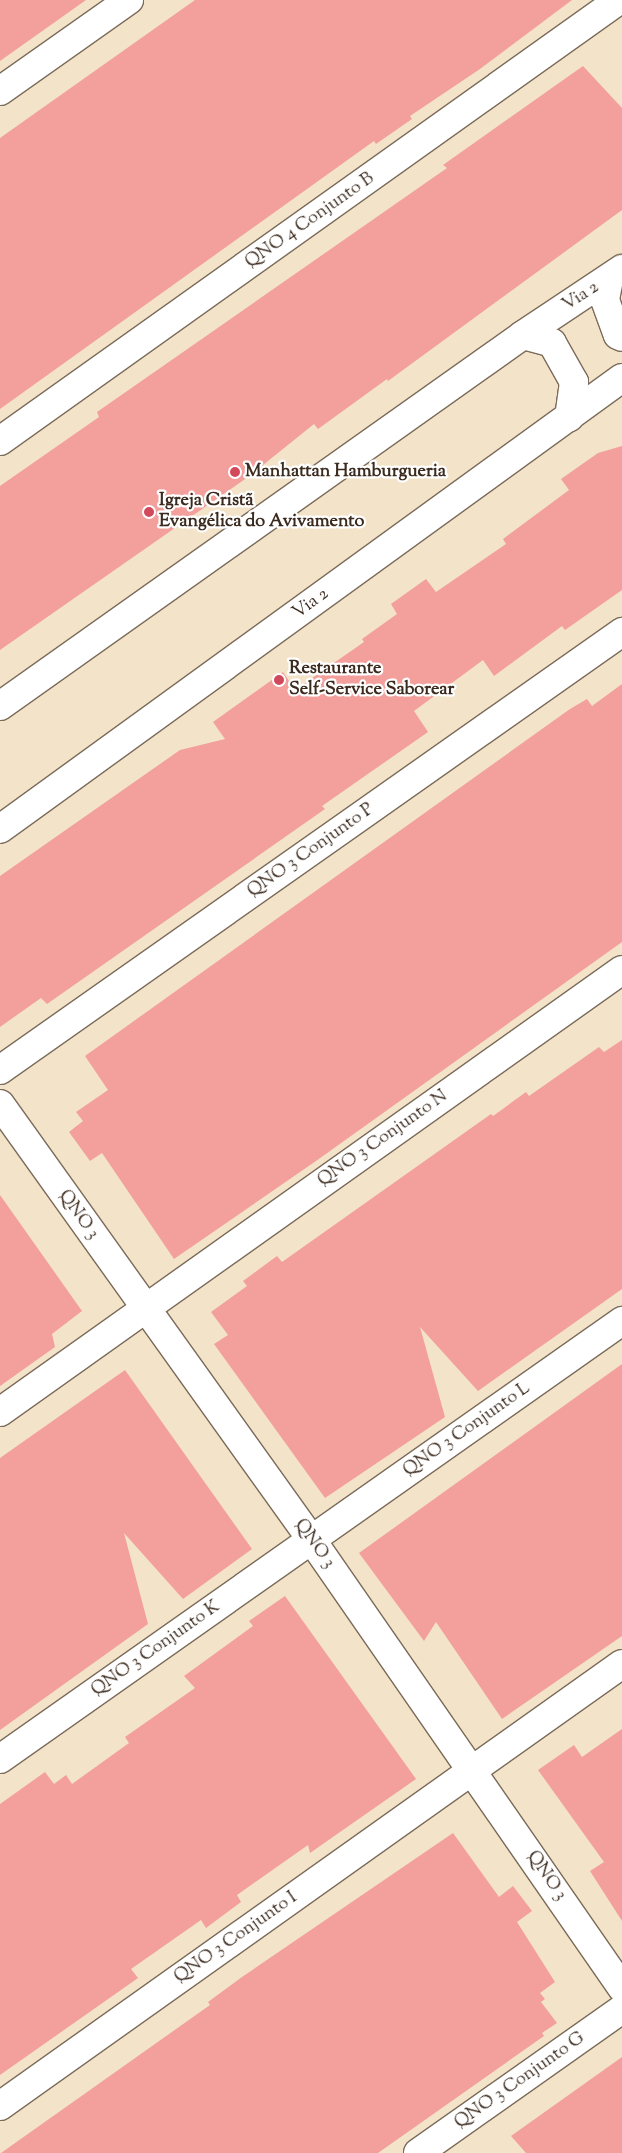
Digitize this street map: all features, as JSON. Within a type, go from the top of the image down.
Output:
[{"type":"street","points":[[0,91],[129,0]]},
{"type":"street","name":"QNO 4 Conjunto B","points":[[0,442],[619,0]]},
{"type":"street","points":[[616,274],[605,300],[618,335],[622,337]]},
{"type":"street","name":"Via 2","points":[[0,706],[523,335],[616,274]]},
{"type":"street","points":[[523,335],[552,342],[574,382],[569,418]]},
{"type":"street","name":"Via 2","points":[[0,829],[622,378]]},
{"type":"street","name":"QNO 3 Conjunto P","points":[[0,1070],[622,632]]},
{"type":"street","name":"QNO 3 Conjunto N","points":[[0,1412],[622,970]]},
{"type":"street","name":"QNO 3","points":[[0,1104],[473,1769],[622,1988]]},
{"type":"street","name":"QNO 3 Conjunto L","points":[[311,1539],[622,1321]]},
{"type":"street","name":"QNO 3 Conjunto K","points":[[0,1759],[311,1539]]},
{"type":"street","name":"QNO 3 Conjunto I","points":[[0,2106],[622,1664]]},
{"type":"street","name":"QNO 3 Conjunto G","points":[[418,2153],[622,2009]]},
{"type":"building","points":[[0,0],[86,0],[0,61]]},
{"type":"building","points":[[195,0],[572,0],[480,69],[410,116],[412,119],[376,144],[374,141],[0,409],[0,138]]},
{"type":"building","points":[[583,66],[622,108],[622,210],[388,381],[387,379],[318,429],[314,424],[248,477],[0,650],[0,486],[99,417],[97,412],[447,168],[443,165]]},
{"type":"building","points":[[622,446],[622,590],[565,630],[562,626],[494,676],[483,660],[414,711],[428,732],[322,806],[325,809],[47,1004],[41,998],[0,1027],[0,876],[180,750],[225,739],[213,722],[283,672],[295,690],[364,642],[362,639],[397,614],[391,604],[426,579],[436,592],[506,544],[503,539],[569,490],[561,479],[598,453]]},
{"type":"building","points":[[622,684],[622,942],[316,1161],[174,1259],[102,1153],[90,1161],[69,1132],[83,1121],[76,1112],[108,1090],[85,1056],[570,709],[587,699],[592,706]]},
{"type":"building","points":[[622,1040],[622,1289],[478,1391],[420,1327],[445,1417],[325,1498],[214,1344],[228,1335],[211,1312],[247,1286],[243,1281],[277,1256],[282,1262],[491,1114],[493,1116],[526,1092],[529,1096],[599,1047],[604,1052]]},
{"type":"building","points":[[0,1195],[82,1311],[52,1334],[55,1347],[0,1386]]},
{"type":"building","points":[[622,1364],[622,1636],[502,1719],[436,1622],[424,1641],[359,1553]]},
{"type":"building","points":[[125,1370],[252,1549],[183,1599],[124,1533],[148,1624],[0,1730],[0,1458]]},
{"type":"building","points":[[285,1596],[416,1779],[310,1853],[308,1845],[237,1895],[241,1902],[206,1928],[201,1920],[131,1969],[138,1978],[0,2075],[0,1804],[45,1772],[54,1784],[66,1775],[72,1784],[129,1743],[125,1737],[195,1688],[184,1676],[253,1626],[249,1621]]},
{"type":"building","points":[[622,1729],[622,1921],[590,1871],[604,1862],[538,1770],[574,1745],[582,1757]]},
{"type":"building","points":[[453,1833],[499,1897],[513,1886],[532,1911],[517,1922],[555,1982],[540,1993],[545,1999],[541,2002],[557,2023],[542,2033],[544,2036],[378,2153],[1,2153],[210,2005],[208,2002],[242,1977]]},
{"type":"building","points":[[622,2057],[622,2153],[526,2153],[511,2136]]},
{"type":"place","name":"Manhattan Hamburgueria","points":[[235,472]]},
{"type":"place","name":"Igreja Cristã Evangélica do Avivamento","points":[[149,512]]},
{"type":"place","name":"Restaurante Self-Service Saborear","points":[[279,680]]}]
